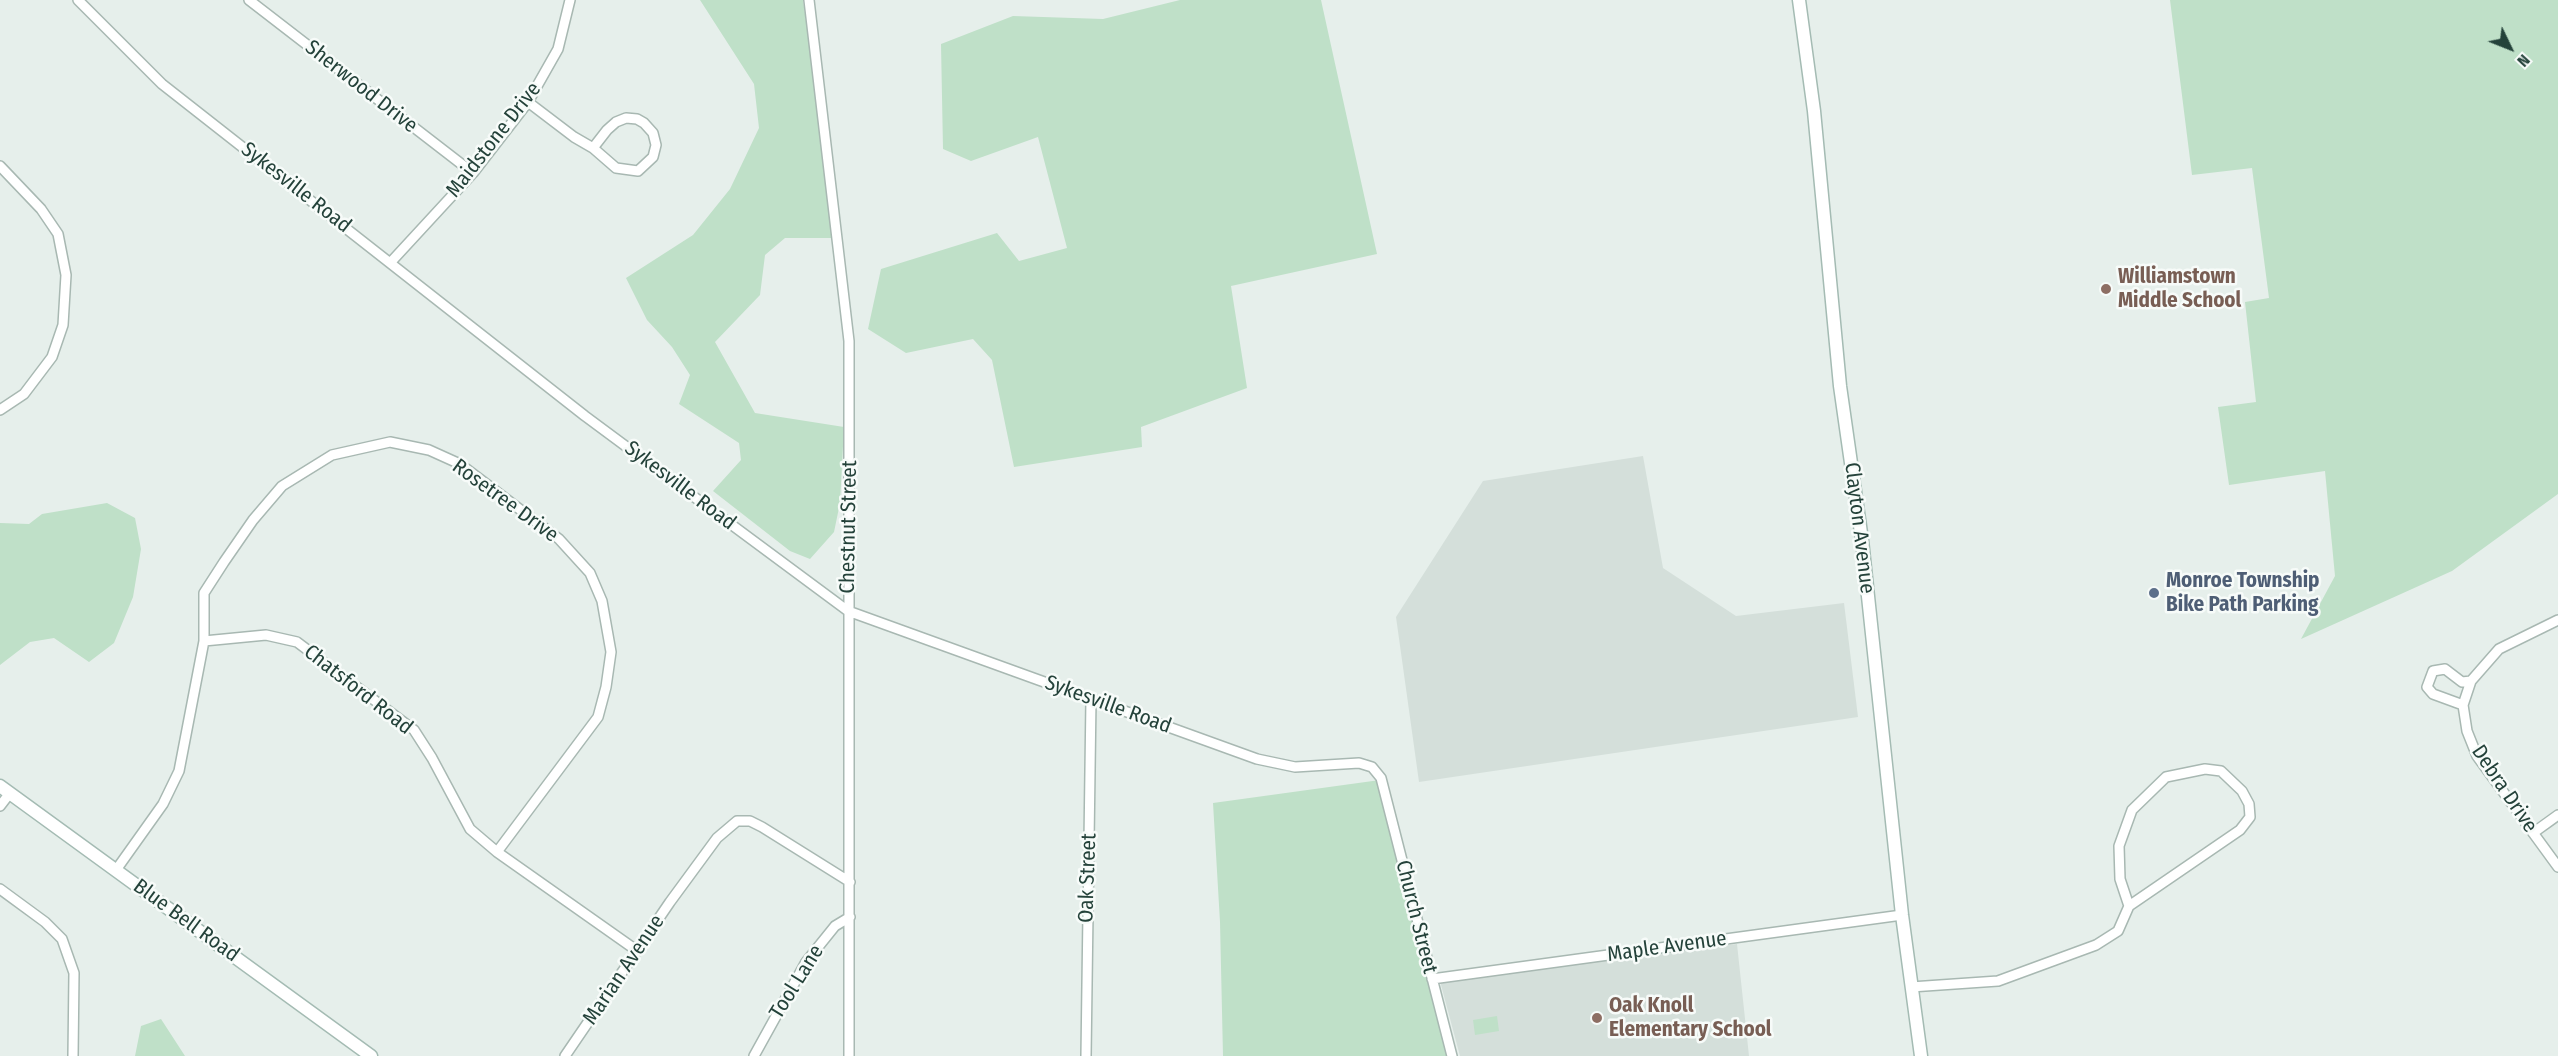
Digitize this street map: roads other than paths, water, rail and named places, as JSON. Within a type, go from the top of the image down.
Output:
[{"type":"main road","name":"Clayton Avenue","points":[[1799,0],[1814,111],[1840,386],[1862,540],[1902,915],[1921,1056]]},
{"type":"main road","name":"Blue Bell Road","points":[[5,790],[371,1056]]},
{"type":"street","name":"Sykesville Road","points":[[78,0],[162,84],[585,416],[848,611],[1257,759],[1295,767],[1359,763],[1372,767],[1381,778]]},
{"type":"street","name":"Sherwood Drive","points":[[249,0],[473,173]]},
{"type":"street","name":"Maidstone Drive","points":[[390,263],[473,173],[528,102],[558,49],[570,0]]},
{"type":"street","name":"Chestnut Street","points":[[808,0],[849,340],[849,1056]]},
{"type":"street","points":[[528,102],[574,137],[593,148],[616,168],[638,171],[653,157],[656,145],[653,133],[644,123],[637,119],[626,118],[616,122],[607,130],[593,148]]},
{"type":"street","points":[[0,166],[41,209],[58,234],[66,275],[63,326],[52,357],[24,394],[0,410]]},
{"type":"street","name":"Rosetree Drive","points":[[116,870],[163,804],[179,771],[204,641],[204,593],[253,520],[282,486],[332,454],[390,442],[429,450],[460,464],[559,539],[590,573],[602,601],[611,652],[598,717],[497,852]]},
{"type":"street","name":"Debra Drive","points":[[2558,620],[2499,649],[2471,681],[2463,705],[2467,731],[2477,756],[2558,867]]},
{"type":"street","name":"Chatsford Road","points":[[204,641],[266,635],[297,642],[414,730],[432,758],[470,829],[497,852],[636,950]]},
{"type":"street","points":[[2463,705],[2433,694],[2427,687],[2433,671],[2445,669],[2462,682],[2471,681]]},
{"type":"street","name":"Oak Street","points":[[1086,1056],[1091,699]]},
{"type":"street","points":[[1911,987],[1998,981],[2097,945],[2118,931],[2129,906],[2240,830],[2250,817],[2249,804],[2242,791],[2222,771],[2205,769],[2166,777],[2132,810],[2119,846],[2120,879],[2129,906]]},
{"type":"street","name":"Church Street","points":[[1381,778],[1452,1056]]},
{"type":"street","points":[[0,806],[5,790]]},
{"type":"street","points":[[2533,833],[2558,815]]},
{"type":"street","name":"Marian Avenue","points":[[565,1056],[636,950],[717,838],[737,821],[750,821],[762,827],[850,882]]},
{"type":"street","points":[[0,889],[45,922],[62,939],[66,948],[75,973],[73,1056]]},
{"type":"street","name":"Maple Avenue","points":[[1432,979],[1902,915]]},
{"type":"street","name":"Tool Lane","points":[[754,1056],[806,962],[835,926],[850,917]]},
{"type":"place","name":"Williamstown Middle School","points":[[2106,289]]},
{"type":"place","name":"Monroe Township Bike Path Parking","points":[[2154,593]]},
{"type":"place","name":"Oak Knoll Elementary School","points":[[1597,1018]]}]
